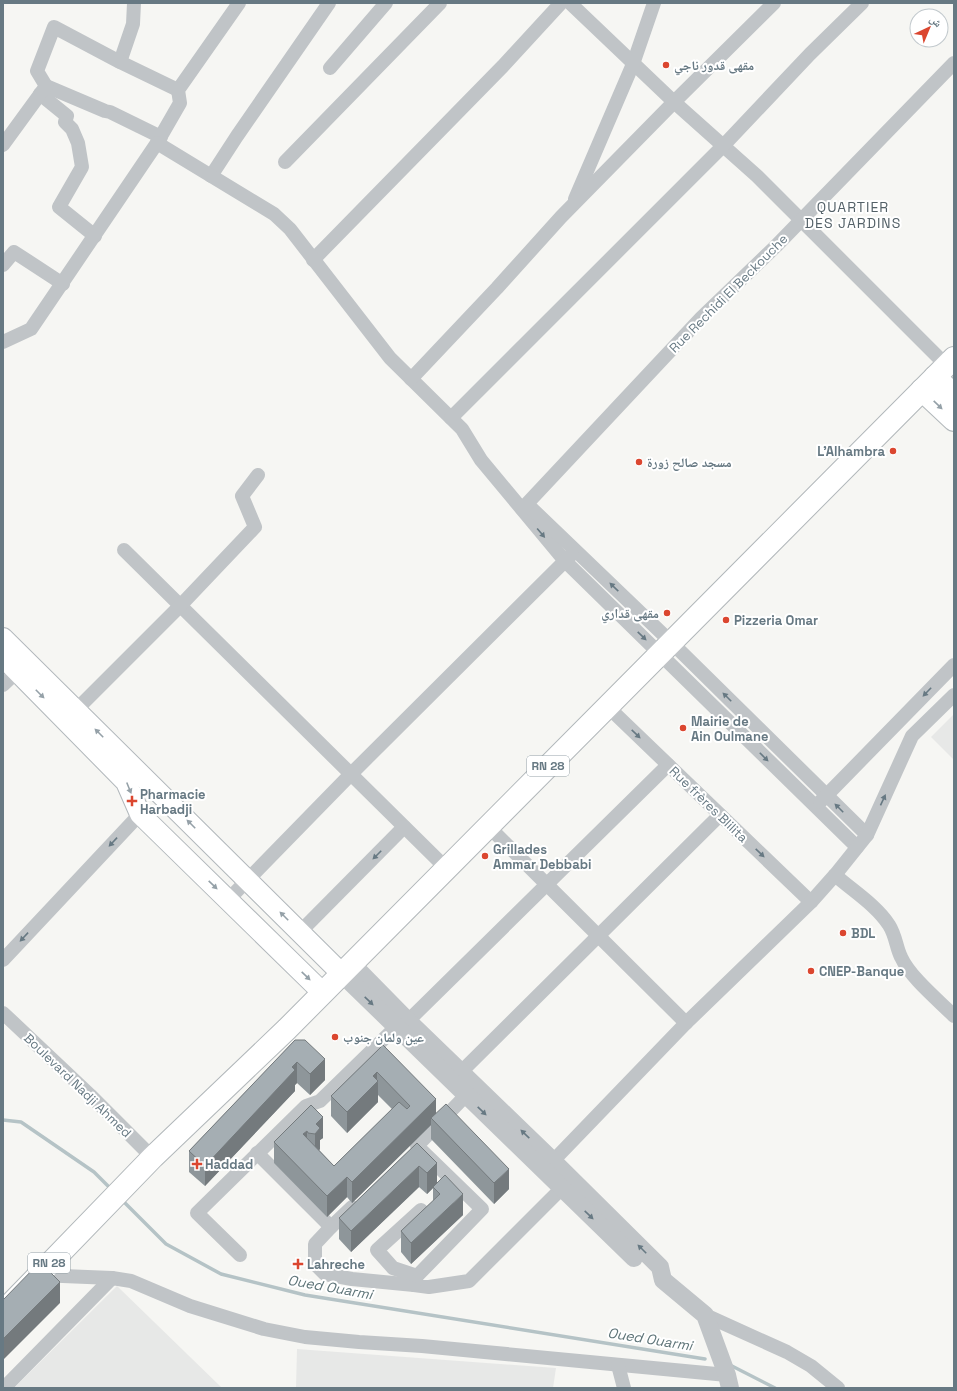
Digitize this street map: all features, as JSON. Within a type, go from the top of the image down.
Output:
[{"type":"main road","points":[[940,372],[954,395]]},
{"type":"main road","points":[[940,372],[954,420]]},
{"type":"main road","name":"RN 28","points":[[3,1312],[146,1165],[287,1029],[322,992],[608,707],[940,372]]},
{"type":"main road","points":[[10,656],[76,710],[300,932],[346,968]]},
{"type":"main road","points":[[10,656],[126,782],[140,814],[322,992]]},
{"type":"street","points":[[120,62],[134,24],[134,3]]},
{"type":"street","points":[[3,342],[32,330],[159,140],[180,104],[178,90],[239,3]]},
{"type":"street","points":[[211,176],[329,3]]},
{"type":"street","points":[[330,68],[386,3]]},
{"type":"street","points":[[285,162],[440,3]]},
{"type":"street","points":[[313,260],[503,66],[561,3]]},
{"type":"street","points":[[572,207],[633,64],[654,3]]},
{"type":"street","points":[[451,418],[723,146],[810,54],[862,3]]},
{"type":"street","points":[[578,6],[633,64],[757,176],[801,220],[940,372]]},
{"type":"street","points":[[411,379],[572,207],[766,6]]},
{"type":"street","points":[[95,236],[59,207],[82,167],[78,143],[72,129],[65,122],[67,116],[43,90],[37,71],[54,27],[120,62],[178,90]]},
{"type":"street","name":"Rue Rechidi El Beckouche","points":[[524,506],[701,318],[776,246],[954,62]]},
{"type":"street","points":[[43,90],[105,112],[110,112],[159,140],[211,176],[274,214],[290,229],[390,358],[462,429],[480,460],[524,506],[576,550],[815,807],[857,847]]},
{"type":"street","points":[[3,145],[43,90]]},
{"type":"street","points":[[3,265],[14,252],[63,284]]},
{"type":"street","points":[[76,710],[180,606],[255,527],[242,496],[258,475]]},
{"type":"street","points":[[524,506],[565,561],[666,648],[826,795],[867,835]]},
{"type":"street","points":[[124,550],[446,868]]},
{"type":"street","points":[[228,900],[350,774],[576,550]]},
{"type":"street","points":[[3,685],[10,656]]},
{"type":"street","points":[[815,807],[954,664]]},
{"type":"street","points":[[553,1161],[686,1023],[811,902],[835,875],[867,835],[912,736],[954,695]]},
{"type":"street","name":"Rue frères Blilita","points":[[608,707],[811,902]]},
{"type":"street","points":[[240,1255],[197,1213],[306,1106],[320,1101],[402,1024],[548,885],[668,765]]},
{"type":"street","points":[[3,960],[140,814]]},
{"type":"street","points":[[456,1077],[720,815]]},
{"type":"street","points":[[488,826],[686,1023]]},
{"type":"street","points":[[300,932],[404,827]]},
{"type":"street","points":[[835,875],[876,910],[890,925],[897,941],[900,956],[906,965],[922,984],[954,1016]]},
{"type":"street","points":[[346,968],[566,1184],[660,1267],[663,1280],[705,1315],[787,1352],[811,1366],[838,1388]]},
{"type":"street","name":"Boulevard Nadji Ahmed","points":[[3,1013],[90,1095],[145,1150],[146,1165]]},
{"type":"street","points":[[470,1091],[553,1161],[566,1184]]},
{"type":"street","points":[[406,1156],[470,1091]]},
{"type":"street","points":[[360,1200],[315,1244],[315,1264],[326,1274],[352,1279],[415,1281],[482,1209],[417,1146]]},
{"type":"street","points":[[257,1154],[331,1227]]},
{"type":"street","points":[[421,1210],[377,1250],[393,1268],[415,1281],[429,1287],[469,1281],[566,1184]]},
{"type":"street","points":[[38,1275],[112,1278],[131,1281],[190,1306],[242,1323],[285,1333],[359,1342],[422,1346],[618,1365],[728,1381],[705,1315]]},
{"type":"street","points":[[4,1388],[112,1278]]},
{"type":"street","points":[[618,1365],[624,1388]]},
{"type":"shaded area","points":[[954,714],[954,760],[931,737]]},
{"type":"shaded area","points":[[117,1286],[222,1388],[14,1388]]},
{"type":"shaded area","points":[[297,1349],[556,1368],[553,1388],[296,1388]]},
{"type":"building","points":[[295,1040],[305,1040],[325,1059],[310,1074],[297,1062],[292,1067],[295,1070],[205,1166],[189,1151]]},
{"type":"building","points":[[383,1045],[436,1099],[352,1182],[347,1177],[327,1196],[274,1142],[311,1105],[323,1117],[316,1124],[320,1128],[315,1134],[308,1133],[307,1131],[303,1134],[334,1166],[399,1102],[407,1109],[410,1106],[377,1072],[373,1076],[378,1081],[347,1112],[331,1096]]},
{"type":"building","points":[[446,1104],[509,1169],[494,1183],[431,1118]]},
{"type":"building","points":[[417,1143],[437,1163],[427,1173],[419,1166],[351,1231],[339,1218]]},
{"type":"building","points":[[445,1175],[463,1194],[411,1243],[401,1231],[440,1194],[433,1187]]},
{"type":"building","points":[[40,1262],[60,1282],[3,1339],[3,1300]]},
{"type":"waterway","name":"Oued Ouarmi","points":[[3,1120],[21,1122],[94,1172],[111,1189]]},
{"type":"waterway","name":"Oued Ouarmi","points":[[121,1199],[166,1244],[221,1274],[305,1295],[705,1359]]},
{"type":"waterway","name":"Oued Ouarmi","points":[[730,1365],[775,1388]]},
{"type":"place","name":"مقهى قدور ناجي","points":[[666,65]]},
{"type":"place","name":"L'Alhambra","points":[[893,451]]},
{"type":"place","name":"مسجد صالح زورة","points":[[639,462]]},
{"type":"place","name":"مقهى قداري","points":[[667,613]]},
{"type":"place","name":"Pizzeria Omar","points":[[726,620]]},
{"type":"place","name":"Mairie de Ain Oulmane","points":[[683,728]]},
{"type":"place","name":"Pharmacie Harbadji","points":[[132,801]]},
{"type":"place","name":"Grillades Ammar Debbabi","points":[[485,856]]},
{"type":"place","name":"BDL","points":[[843,933]]},
{"type":"place","name":"CNEP-Banque","points":[[811,971]]},
{"type":"place","name":"عين ولمان جنوب","points":[[335,1037]]},
{"type":"place","name":"Haddad","points":[[197,1164]]},
{"type":"place","name":"Lahreche","points":[[298,1264]]},
{"type":"district","name":"QUARTIER DES JARDINS","points":[[853,216]]}]
